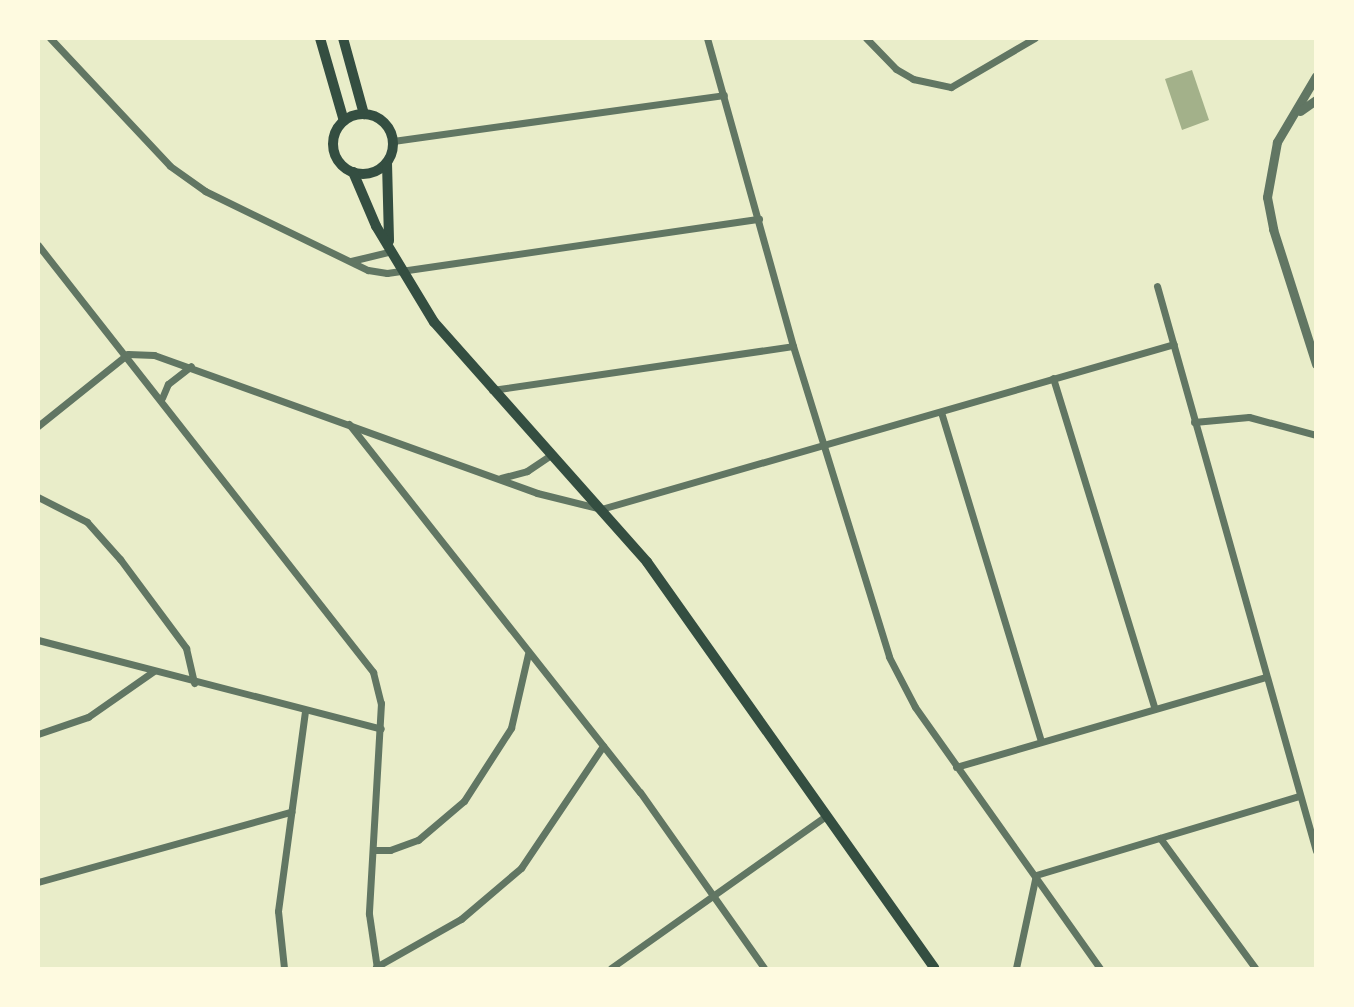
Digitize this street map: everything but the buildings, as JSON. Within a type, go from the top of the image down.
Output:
[{"type":"main road","points":[[320,38],[344,121]]},
{"type":"main road","points":[[343,38],[364,114]]},
{"type":"main road","points":[[387,163],[371,173],[353,172],[340,163],[334,149],[335,133],[344,121],[364,114],[384,122],[393,141],[387,163],[391,246]]},
{"type":"main road","points":[[353,172],[376,226],[391,246],[401,269],[437,326],[653,571],[934,968]]},
{"type":"street","points":[[50,38],[170,166],[205,191],[347,261],[377,272],[759,219]]},
{"type":"street","points":[[707,38],[793,346],[889,657],[915,707],[1100,968]]},
{"type":"street","points":[[866,38],[913,79],[951,87],[1035,38]]},
{"type":"street","points":[[1315,76],[1298,112],[1277,142],[1267,197],[1273,229],[1315,362]]},
{"type":"street","points":[[393,141],[724,95]]},
{"type":"street","points":[[1298,112],[1315,100]]},
{"type":"street","points":[[38,245],[128,354],[362,654],[379,689],[381,729],[369,923],[376,968],[461,919],[513,876],[540,843],[603,746]]},
{"type":"street","points":[[347,261],[391,246]]},
{"type":"street","points":[[1157,286],[1315,850]]},
{"type":"street","points":[[38,426],[128,354],[154,355],[191,366],[496,478],[601,509],[1174,344]]},
{"type":"street","points":[[491,390],[793,346]]},
{"type":"street","points":[[162,398],[168,384],[191,366]]},
{"type":"street","points":[[1054,378],[1155,709]]},
{"type":"street","points":[[941,412],[1041,741]]},
{"type":"street","points":[[1194,422],[1249,417],[1315,435]]},
{"type":"street","points":[[348,424],[603,746],[764,968]]},
{"type":"street","points":[[496,478],[516,476],[551,455]]},
{"type":"street","points":[[38,498],[87,523],[120,559],[186,648],[194,682]]},
{"type":"street","points":[[38,640],[381,729]]},
{"type":"street","points":[[375,850],[390,850],[418,840],[464,801],[511,728],[528,654]]},
{"type":"street","points":[[38,734],[88,717],[154,671]]},
{"type":"street","points":[[956,767],[1265,677]]},
{"type":"street","points":[[283,968],[278,911],[305,711]]},
{"type":"street","points":[[1036,875],[1299,796]]},
{"type":"street","points":[[38,882],[291,812]]},
{"type":"street","points":[[611,968],[826,816]]},
{"type":"street","points":[[1160,838],[1255,968]]},
{"type":"street","points":[[1016,968],[1036,875]]},
{"type":"shaded area","points":[[1192,70],[1209,120],[1182,130],[1165,79]]}]
